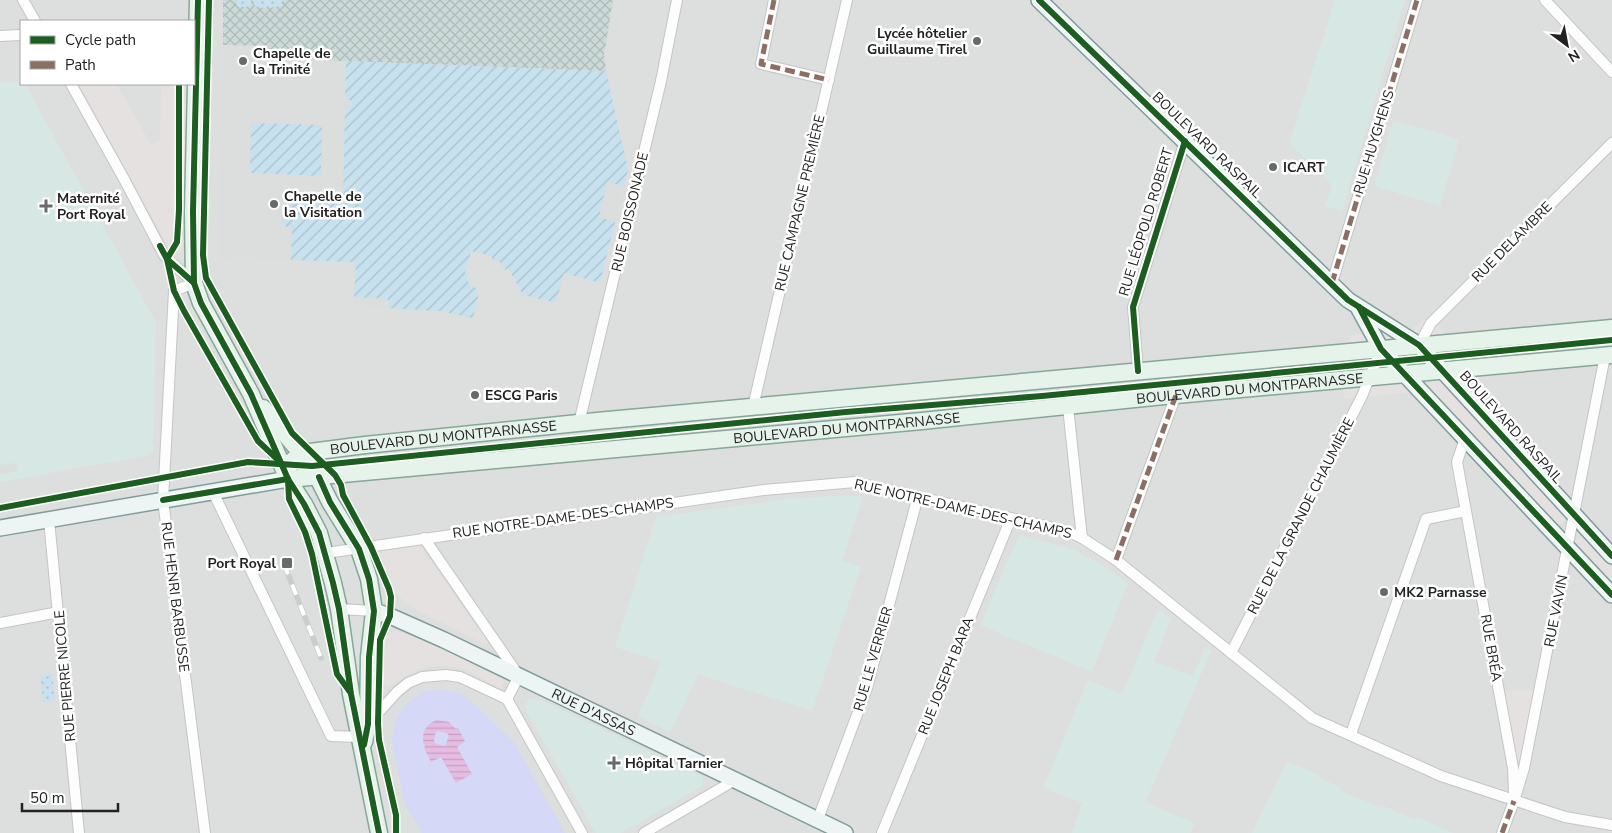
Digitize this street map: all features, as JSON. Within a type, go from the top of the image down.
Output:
[{"type":"main road","points":[[198,0],[193,212],[194,283],[201,302],[251,394],[288,480],[315,526],[326,553],[339,609],[351,694],[364,736],[380,833]]},
{"type":"main road","name":"BOULEVARD RASPAIL","points":[[1039,0],[1358,307],[1419,345],[1612,556]]},
{"type":"main road","name":"BOULEVARD RASPAIL","points":[[1358,307],[1381,348],[1612,595]]},
{"type":"main road","name":"BOULEVARD DU MONTPARNASSE","points":[[302,453],[365,444],[579,423],[1612,328]]},
{"type":"main road","name":"BOULEVARD DU MONTPARNASSE","points":[[288,480],[1176,395],[1609,356]]},
{"type":"main road","points":[[251,394],[302,453],[319,477],[330,502],[359,549],[369,579],[374,611],[364,736]]},
{"type":"main road","points":[[288,480],[288,464],[302,453]]},
{"type":"main road","points":[[0,528],[288,480]]},
{"type":"main road","name":"RUE D'ASSAS","points":[[374,611],[397,618],[845,833]]},
{"type":"street","points":[[23,0],[34,20]]},
{"type":"street","name":"RUE BOISSONADE","points":[[579,423],[660,86],[677,0]]},
{"type":"street","points":[[774,0],[761,64],[829,80]]},
{"type":"street","name":"RUE CAMPAGNE PREMIÈRE","points":[[753,407],[847,0]]},
{"type":"street","name":"RUE HUYGHENS","points":[[1332,283],[1417,0]]},
{"type":"street","points":[[1546,0],[1612,72]]},
{"type":"street","points":[[0,36],[20,35]]},
{"type":"street","points":[[72,85],[164,255],[194,283]]},
{"type":"street","name":"RUE LÉOPOLD ROBERT","points":[[1138,371],[1133,307],[1185,141]]},
{"type":"street","name":"RUE DELAMBRE","points":[[1419,345],[1431,323],[1612,143]]},
{"type":"street","name":"RUE HENRI BARBUSSE","points":[[194,283],[174,291],[164,500],[204,833]]},
{"type":"street","points":[[1370,378],[1381,348]]},
{"type":"street","name":"RUE VAVIN","points":[[1502,833],[1524,768],[1532,733],[1573,515],[1609,356]]},
{"type":"street","name":"RUE DE LA GRANDE CHAUMIÈRE","points":[[1231,653],[1370,378]]},
{"type":"street","points":[[1116,560],[1176,395]]},
{"type":"street","points":[[1068,406],[1082,538]]},
{"type":"street","name":"RUE BRÉA","points":[[1465,438],[1457,462],[1513,768],[1514,801]]},
{"type":"street","name":"RUE NOTRE-DAME-DES-CHAMPS","points":[[326,553],[764,490],[855,482],[1067,531],[1082,538],[1116,560],[1312,718],[1441,776],[1565,817],[1612,825]]},
{"type":"street","points":[[213,492],[331,736],[364,736],[397,692],[408,683],[422,677],[437,675],[460,677],[507,699],[582,833]]},
{"type":"street","name":"RUE LE VERRIER","points":[[818,819],[867,688],[918,496]]},
{"type":"street","points":[[1351,734],[1426,519],[1466,511]]},
{"type":"street","name":"RUE JOSEPH BARA","points":[[882,833],[1011,518]]},
{"type":"street","name":"RUE PIERRE NICOLE","points":[[49,520],[78,833]]},
{"type":"street","points":[[424,538],[519,676],[507,699]]},
{"type":"street","name":"RUE D'ASSAS","points":[[339,609],[374,611]]},
{"type":"street","points":[[0,623],[59,612]]},
{"type":"street","points":[[644,833],[735,780]]},
{"type":"shaded area","points":[[0,0],[1612,0],[1612,833],[0,833]]},
{"type":"shaded area","points":[[223,0],[613,0],[604,55],[606,71],[264,58],[264,46],[223,45]]},
{"type":"shaded area","points":[[236,0],[251,0],[251,4],[248,7],[237,7]]},
{"type":"shaded area","points":[[253,0],[282,0],[282,7],[256,8]]},
{"type":"shaded area","points":[[1335,0],[1405,0],[1342,211],[1325,206],[1332,185],[1289,143]]},
{"type":"shaded area","points":[[223,45],[264,46],[264,58],[606,71],[628,170],[604,267],[460,232],[440,311],[354,306],[356,262],[218,259]]},
{"type":"shaded area","points":[[346,61],[606,71],[628,170],[624,186],[607,182],[599,217],[615,222],[601,279],[597,282],[564,273],[557,299],[553,302],[523,295],[508,268],[505,270],[500,262],[492,260],[492,256],[471,251],[465,273],[468,274],[467,280],[471,287],[477,288],[476,293],[479,293],[473,318],[440,311],[388,308],[389,301],[387,299],[354,297],[356,262],[291,260],[292,229],[282,226],[283,209],[290,210],[289,199],[343,201],[345,105],[353,106],[350,100],[345,99]]},
{"type":"shaded area","name":"Maternité Port Royal","points":[[20,82],[20,85],[26,85],[156,322],[153,451],[150,455],[0,482],[0,83]]},
{"type":"shaded area","points":[[80,85],[117,85],[151,144],[160,141],[161,85],[187,85],[183,245],[180,252],[174,253],[169,248]]},
{"type":"shaded area","points":[[1393,120],[1459,139],[1440,206],[1374,186]]},
{"type":"shaded area","points":[[253,123],[321,125],[321,174],[319,176],[250,172],[251,125]]},
{"type":"shaded area","points":[[1424,320],[1441,328],[1446,335],[1476,336],[1479,369],[1478,385],[1449,390],[1563,513],[1565,518],[1563,523],[1558,525],[1554,523],[1431,390],[1344,399],[1338,347],[1347,343],[1352,335],[1376,331],[1382,328],[1412,331]]},
{"type":"shaded area","points":[[17,463],[19,471],[0,474],[0,465]]},
{"type":"shaded area","points":[[847,495],[863,497],[842,561],[861,567],[812,711],[698,674],[670,732],[638,716],[661,662],[615,647],[656,517],[786,499]]},
{"type":"shaded area","points":[[1019,535],[1075,550],[1110,570],[1128,584],[1092,672],[980,625]]},
{"type":"shaded area","points":[[1582,536],[1587,538],[1612,565],[1612,586],[1575,545],[1576,539]]},
{"type":"shaded area","points":[[416,544],[421,547],[476,626],[481,626],[489,640],[488,643],[484,644],[412,607],[395,594],[377,550]]},
{"type":"shaded area","points":[[1158,609],[1171,619],[1154,662],[1193,676],[1205,647],[1211,651],[1146,802],[1195,824],[1190,833],[1072,833],[1082,803],[1043,788],[1088,680],[1122,694]]},
{"type":"shaded area","points":[[396,630],[440,646],[503,679],[504,682],[500,689],[495,689],[495,686],[470,672],[459,668],[440,666],[426,667],[412,672],[387,687],[383,683],[385,637],[389,632]]},
{"type":"shaded area","points":[[52,674],[55,700],[43,702],[40,675]]},
{"type":"shaded area","points":[[430,690],[453,691],[466,697],[513,741],[565,833],[422,833],[405,804],[392,741],[395,723],[402,709],[414,698]]},
{"type":"shaded area","points":[[1503,691],[1535,691],[1519,764],[1517,763]]},
{"type":"shaded area","name":"Hôpital Tarnier","points":[[531,698],[543,701],[703,777],[703,786],[621,833],[596,833],[527,713],[525,704]]},
{"type":"shaded area","points":[[437,720],[449,722],[456,729],[458,728],[465,741],[457,747],[472,774],[456,783],[441,757],[431,762],[424,748],[423,734],[429,724]],"holes":[[[438,731],[447,733],[449,736],[445,746],[436,744],[434,741],[435,734]]]},
{"type":"shaded area","points":[[1287,761],[1320,775],[1319,778],[1340,787],[1339,790],[1382,808],[1384,806],[1415,820],[1417,817],[1453,833],[1252,833]]},
{"type":"railway","points":[[284,564],[321,658]]},
{"type":"marked path","points":[[774,0],[761,64],[829,80]]},
{"type":"marked path","points":[[1332,283],[1417,0]]},
{"type":"marked path","points":[[1116,560],[1176,395]]},
{"type":"marked path","points":[[1502,833],[1514,801]]},
{"type":"cycle path","points":[[194,283],[193,211],[198,0]]},
{"type":"cycle path","points":[[209,0],[203,255],[206,278],[292,433],[335,475],[341,485],[343,495],[371,547],[389,589],[391,597],[390,616],[380,640],[378,723],[379,740],[396,815],[396,833]]},
{"type":"cycle path","points":[[1039,0],[1348,300],[1419,345],[1612,556]]},
{"type":"cycle path","points":[[179,85],[179,210],[177,242],[167,259],[174,291],[258,441],[276,458]]},
{"type":"cycle path","points":[[1138,371],[1133,307],[1185,141]]},
{"type":"cycle path","points":[[160,246],[167,259],[194,283],[201,303],[251,394],[288,479],[319,533],[339,609],[351,694],[379,833]]},
{"type":"cycle path","points":[[1359,307],[1381,349],[1612,595]]},
{"type":"cycle path","points":[[0,508],[248,462],[312,466],[846,412],[1042,396],[1612,340]]},
{"type":"cycle path","points":[[319,477],[330,502],[359,549],[369,579],[374,611],[369,657],[368,724],[364,745]]},
{"type":"cycle path","points":[[288,479],[289,499],[305,532],[312,554],[337,674],[350,692]]},
{"type":"cycle path","points":[[163,500],[288,479]]},
{"type":"place","name":"Lycée hôtelier Guillaume Tirel","points":[[977,41]]},
{"type":"place","name":"Chapelle de la Trinité","points":[[243,61]]},
{"type":"place","name":"ICART","points":[[1273,167]]},
{"type":"place","name":"Chapelle de la Visitation","points":[[274,204]]},
{"type":"place","name":"Maternité Port Royal","points":[[46,206]]},
{"type":"place","name":"ESCG Paris","points":[[475,395]]},
{"type":"place","name":"Port Royal","points":[[287,563]]},
{"type":"place","name":"MK2 Parnasse","points":[[1384,592]]},
{"type":"place","name":"Hôpital Tarnier","points":[[614,763]]}]
